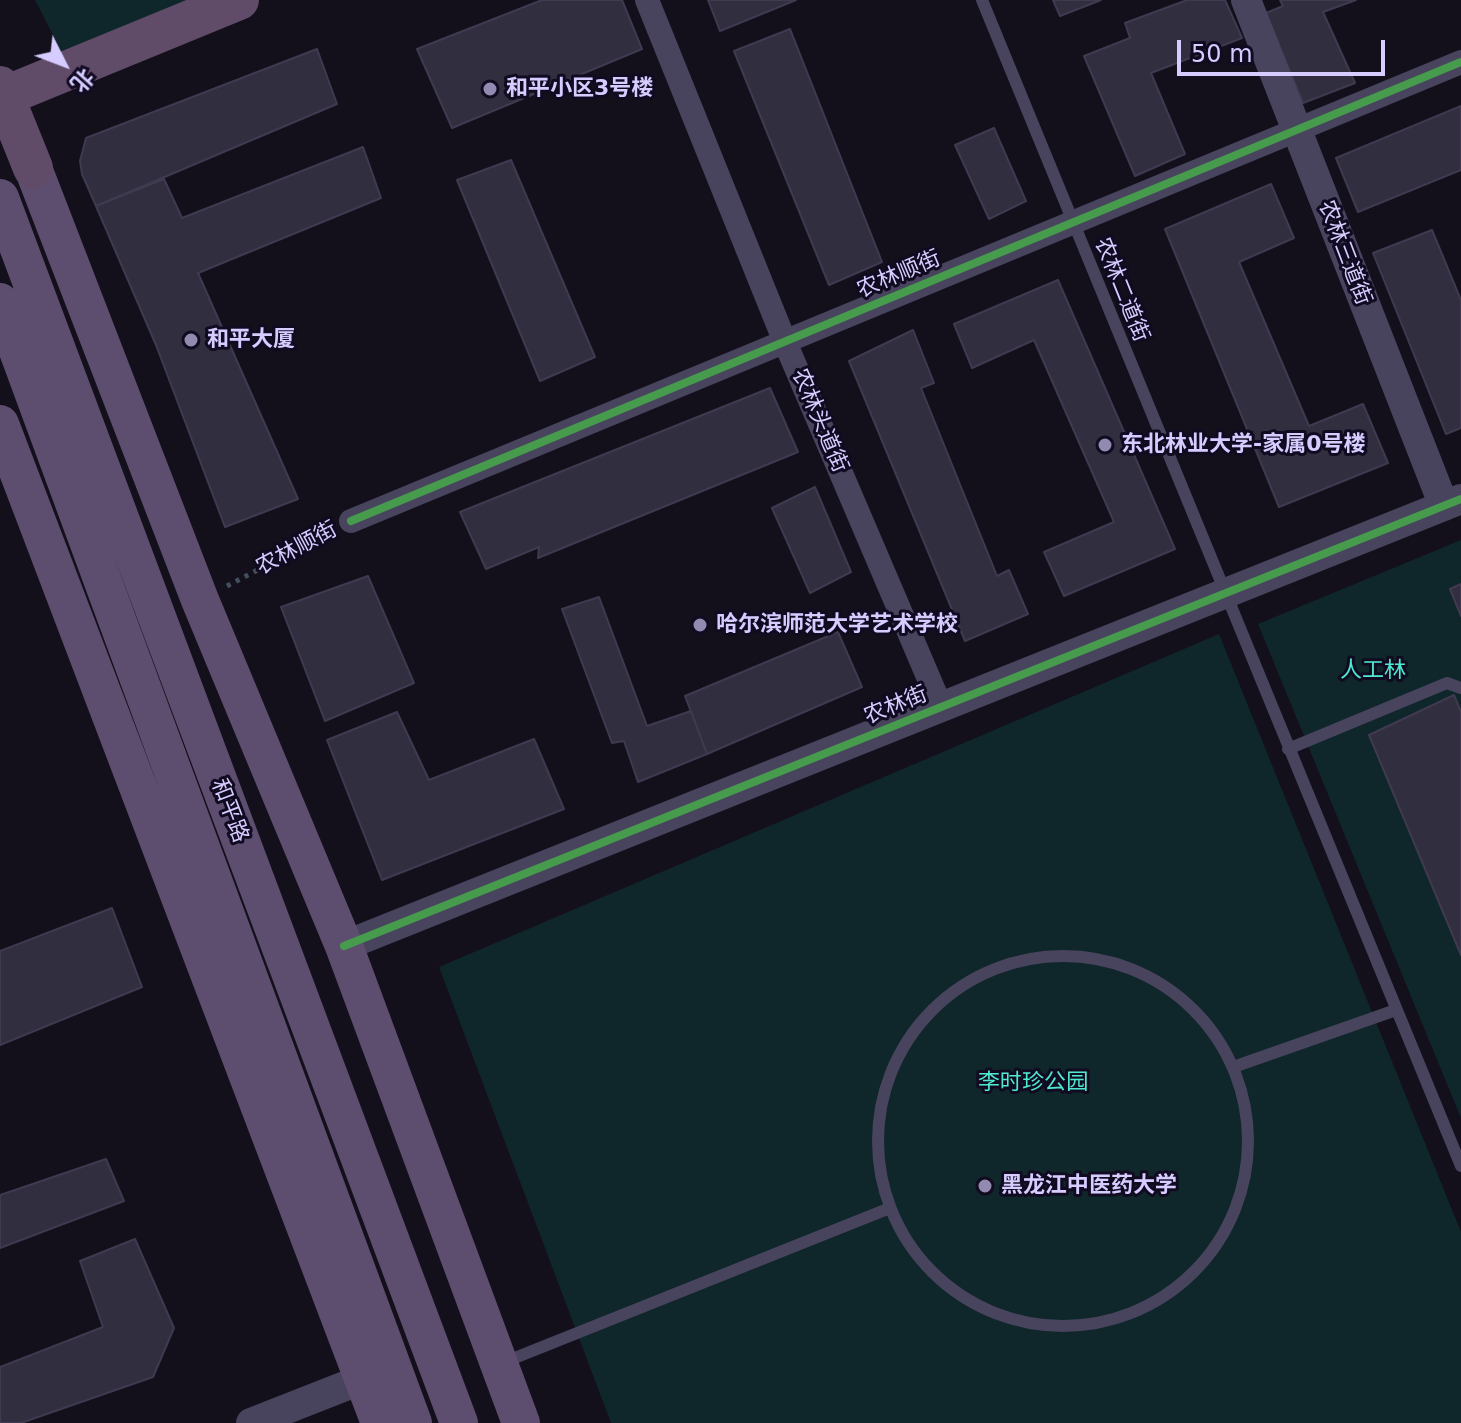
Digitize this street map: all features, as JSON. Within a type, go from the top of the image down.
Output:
[{"type":"highway","points":[[33,168],[1,94],[239,0]]},
{"type":"main road","points":[[33,168],[200,600],[344,946],[521,1423]]},
{"type":"main road","name":"和平路","points":[[0,198],[459,1423]]},
{"type":"main road","name":"和平路","points":[[0,302],[413,1423]]},
{"type":"main road","points":[[0,424],[380,1423]]},
{"type":"street","name":"农林头道街","points":[[647,0],[785,342],[941,707]]},
{"type":"street","name":"农林三道街","points":[[1246,0],[1296,130],[1452,503]]},
{"type":"street","name":"农林顺街","points":[[351,521],[1461,62]]},
{"type":"street","name":"农林街","points":[[344,946],[1452,503]]},
{"type":"street","points":[[251,1423],[363,1379]]},
{"type":"lane","name":"农林二道街","points":[[982,0],[1461,1166]]},
{"type":"lane","points":[[1288,749],[1447,683],[1461,688]]},
{"type":"lane","points":[[1083,956],[1134,965],[1216,1026],[1239,1065],[1246,1114],[1243,1165],[1233,1213],[1210,1254],[1180,1284],[1133,1316],[1092,1323],[1049,1325],[1001,1315],[960,1295],[923,1265],[885,1210],[877,1185],[876,1137],[886,1088],[907,1042],[944,1000],[991,970],[1034,961],[1083,956]]},
{"type":"lane","points":[[1239,1065],[1396,1010]]},
{"type":"lane","points":[[498,1365],[885,1210]]},
{"type":"green space","points":[[35,0],[234,0],[70,68]]},
{"type":"green space","name":"人工林","points":[[1461,540],[1461,1118],[1258,624]]},
{"type":"green space","name":"李时珍公园","points":[[1219,634],[1461,1232],[1461,1423],[611,1423],[439,967]]},
{"type":"building","name":"和平小区3号楼","points":[[542,0],[622,0],[642,49],[452,128],[417,49]]},
{"type":"building","points":[[708,0],[796,0],[720,31]]},
{"type":"building","points":[[1053,0],[1101,0],[1060,16]]},
{"type":"building","points":[[1187,0],[1225,0],[1242,38],[1151,73],[1185,154],[1135,176],[1084,56],[1130,38],[1125,23]]},
{"type":"building","points":[[1280,0],[1356,0],[1323,12],[1355,83],[1303,103],[1266,13],[1283,6]]},
{"type":"building","points":[[790,29],[882,262],[829,285],[734,51]]},
{"type":"building","points":[[317,49],[337,104],[96,206],[82,174],[80,161],[86,138]]},
{"type":"building","points":[[1461,106],[1461,170],[1358,212],[1336,158]]},
{"type":"building","points":[[994,128],[1026,201],[989,219],[955,145]]},
{"type":"building","name":"和平大厦","points":[[363,147],[381,198],[198,273],[298,499],[225,527],[156,345],[96,206],[164,179],[182,218]]},
{"type":"building","points":[[511,160],[595,357],[540,381],[457,180]]},
{"type":"building","points":[[1271,184],[1294,238],[1239,262],[1309,426],[1363,404],[1388,463],[1279,507],[1165,229]]},
{"type":"building","points":[[1432,230],[1461,300],[1461,428],[1446,434],[1373,253]]},
{"type":"building","name":"东北林业大学-家属0号楼","points":[[1058,280],[1175,549],[1064,596],[1044,552],[1114,522],[1034,340],[972,368],[954,324]]},
{"type":"building","points":[[913,330],[934,383],[921,388],[997,576],[1009,570],[1028,614],[965,641],[849,361]]},
{"type":"building","points":[[770,388],[798,452],[538,558],[539,547],[486,569],[460,512]]},
{"type":"building","points":[[815,487],[851,572],[810,593],[772,508]]},
{"type":"building","points":[[368,576],[414,683],[325,721],[281,607]]},
{"type":"building","points":[[1461,584],[1461,616],[1450,589]]},
{"type":"building","points":[[599,597],[647,726],[691,711],[707,754],[638,782],[624,741],[612,743],[562,609]]},
{"type":"building","points":[[838,632],[862,687],[707,754],[685,696]]},
{"type":"building","points":[[1454,695],[1461,712],[1461,955],[1369,735]]},
{"type":"building","points":[[397,712],[429,780],[534,739],[564,809],[382,880],[327,740]]},
{"type":"building","points":[[112,908],[142,987],[0,1045],[0,951]]},
{"type":"building","points":[[106,1159],[124,1201],[0,1248],[0,1195]]},
{"type":"building","points":[[135,1239],[174,1328],[153,1377],[21,1423],[0,1423],[0,1367],[103,1327],[80,1261]]},
{"type":"cycle path","points":[[351,521],[1461,62]]},
{"type":"cycle path","points":[[344,946],[1461,499]]},
{"type":"place","name":"和平小区3号楼","points":[[490,89]]},
{"type":"place","name":"和平大厦","points":[[191,340]]},
{"type":"place","name":"东北林业大学-家属0号楼","points":[[1105,445]]},
{"type":"place","name":"哈尔滨师范大学艺术学校","points":[[700,625]]},
{"type":"place","name":"黑龙江中医药大学","points":[[985,1186]]}]
